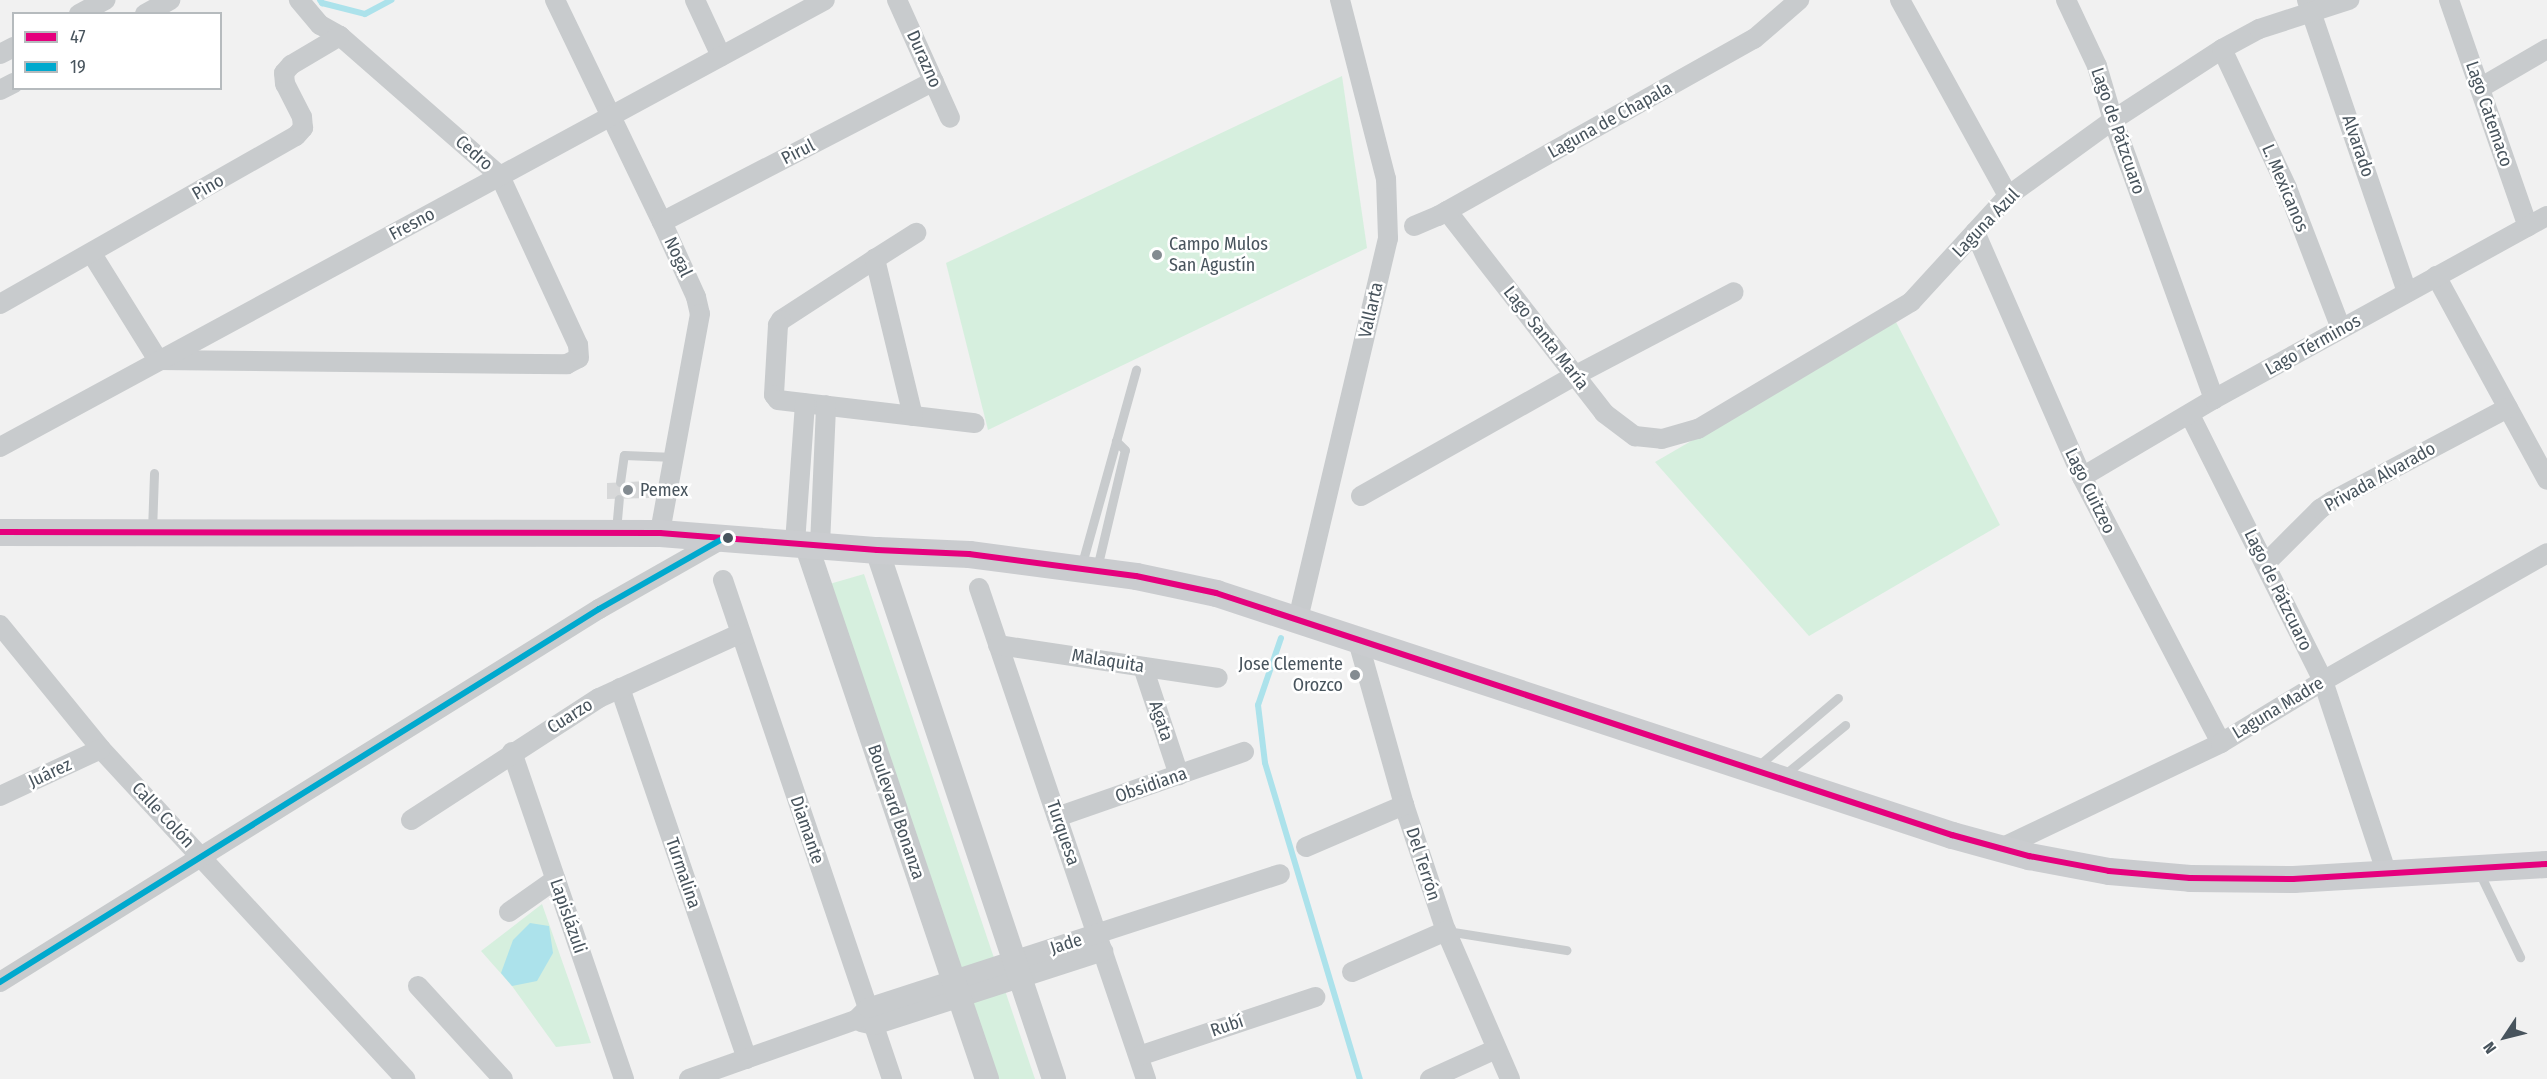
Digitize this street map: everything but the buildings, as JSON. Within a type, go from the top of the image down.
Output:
[{"type":"main road","points":[[0,532],[660,534],[877,550],[969,554],[1088,570],[1216,593],[1753,770],[2001,848],[2109,871],[2190,878],[2293,879],[2547,864]]},
{"type":"street","points":[[83,12],[105,0]]},
{"type":"street","points":[[149,12],[170,0]]},
{"type":"street","name":"Cedro","points":[[158,360],[567,364],[579,358],[578,345],[500,176],[340,36],[320,26],[299,0]]},
{"type":"street","name":"Nogal","points":[[555,0],[662,222],[696,297],[700,314],[660,534]]},
{"type":"street","points":[[694,0],[721,56]]},
{"type":"street","name":"Fresno","points":[[0,447],[825,0]]},
{"type":"street","name":"Durazno","points":[[897,0],[950,118]]},
{"type":"street","name":"Vallarta","points":[[1298,619],[1388,238],[1386,179],[1340,0]]},
{"type":"street","name":"Laguna de Chapala","points":[[1414,226],[1447,211],[1754,39],[1799,0]]},
{"type":"street","points":[[1900,0],[2008,196]]},
{"type":"street","name":"Lago de Pátzcuaro","points":[[2066,0],[2097,66],[2113,120],[2214,399]]},
{"type":"street","name":"Laguna Azul","points":[[1662,439],[1698,429],[1911,302],[2008,196],[2113,120],[2222,49],[2310,6],[2349,0]]},
{"type":"street","name":"Lago Catemaco","points":[[2449,0],[2528,227]]},
{"type":"street","name":"Alvarado","points":[[2310,6],[2407,292]]},
{"type":"street","name":"Pino","points":[[0,304],[92,254],[296,136],[303,128],[302,117],[285,84],[284,73],[291,65],[340,36]]},
{"type":"street","name":"L. Mexicanos","points":[[2222,49],[2287,188],[2341,329]]},
{"type":"street","points":[[2480,88],[2547,49]]},
{"type":"street","name":"Pirul","points":[[662,222],[934,81]]},
{"type":"street","name":"Lago Santa María","points":[[1447,211],[1604,413],[1635,436],[1662,439]]},
{"type":"street","name":"Lago Términos","points":[[2082,477],[2214,399],[2547,216]]},
{"type":"street","name":"Lago Cuitzeo","points":[[1975,232],[2082,477],[2221,742]]},
{"type":"street","points":[[916,233],[785,317],[778,326],[772,392],[778,400],[975,423]]},
{"type":"street","points":[[92,254],[158,360]]},
{"type":"street","points":[[875,259],[914,416]]},
{"type":"street","points":[[2436,276],[2547,480]]},
{"type":"street","points":[[1361,496],[1576,375],[1734,292]]},
{"type":"street","points":[[805,403],[807,544]]},
{"type":"street","points":[[807,544],[826,405]]},
{"type":"street","name":"Privada Alvarado","points":[[2265,564],[2326,505],[2508,408]]},
{"type":"street","name":"Lago de Pátzcuaro","points":[[2190,415],[2323,681],[2387,874]]},
{"type":"street","points":[[0,982],[599,609],[722,539]]},
{"type":"street","name":"Boulevard Bonanza","points":[[807,544],[987,1079]]},
{"type":"street","points":[[877,550],[1054,1079]]},
{"type":"street","name":"Laguna Madre","points":[[2001,848],[2221,742],[2547,553]]},
{"type":"street","name":"Diamante","points":[[723,580],[866,1018],[892,1079]]},
{"type":"street","name":"Turquesa","points":[[979,588],[1146,1079]]},
{"type":"street","name":"Calle Colón","points":[[0,625],[101,750],[405,1079]]},
{"type":"street","name":"Cuarzo","points":[[411,820],[598,698],[741,633]]},
{"type":"street","name":"Del Terrón","points":[[1358,641],[1404,805],[1446,931],[1510,1079]]},
{"type":"street","name":"Malaquita","points":[[998,645],[1218,678]]},
{"type":"street","name":"Agata","points":[[1143,667],[1179,775]]},
{"type":"street","name":"Turmalina","points":[[620,688],[747,1059]]},
{"type":"street","name":"Juárez","points":[[0,796],[101,750]]},
{"type":"street","name":"Lapislázuli","points":[[512,752],[624,1079]]},
{"type":"street","name":"Obsidiana","points":[[1057,818],[1244,752]]},
{"type":"street","points":[[1306,847],[1404,805]]},
{"type":"street","name":"Jade","points":[[689,1079],[866,1018],[1100,943],[1280,874]]},
{"type":"street","points":[[509,912],[556,879]]},
{"type":"street","points":[[1352,972],[1446,931]]},
{"type":"street","points":[[418,986],[503,1079]]},
{"type":"street","name":"Rubí","points":[[1138,1056],[1315,997]]},
{"type":"street","points":[[1430,1079],[1496,1049]]},
{"type":"lane","points":[[1088,570],[1102,488],[1136,370]]},
{"type":"lane","points":[[1088,570],[1116,493],[1125,450],[1116,441]]},
{"type":"lane","points":[[620,482],[624,455],[674,457]]},
{"type":"lane","points":[[152,534],[154,473]]},
{"type":"lane","points":[[1102,488],[1116,493]]},
{"type":"lane","points":[[616,534],[619,499]]},
{"type":"lane","points":[[1753,770],[1838,698]]},
{"type":"lane","points":[[1779,778],[1845,725]]},
{"type":"lane","points":[[2477,868],[2520,957]]},
{"type":"lane","points":[[1446,931],[1566,950]]},
{"type":"green space","name":"Campo Mulos San Agustín","points":[[1342,76],[1367,248],[988,430],[946,263]]},
{"type":"green space","points":[[1896,322],[2000,525],[1809,636],[1655,462]]},
{"type":"green space","points":[[864,574],[1035,1079],[993,1079],[826,585]]},
{"type":"green space","points":[[542,904],[591,1043],[556,1047],[512,986],[481,951]]},
{"type":"water","points":[[530,923],[549,926],[553,953],[537,981],[512,986],[501,973],[513,940]]},
{"type":"waterway","points":[[320,0],[322,3],[365,14],[391,0]]},
{"type":"waterway","points":[[1281,638],[1258,705],[1265,763],[1360,1079]]},
{"type":"transit line","name":"47","points":[[0,532],[660,533],[877,550],[969,554],[1136,576],[1216,593],[1952,835],[2029,856],[2109,871],[2190,878],[2293,879],[2547,864]]},
{"type":"transit line","name":"19","points":[[0,982],[599,609],[722,539]]},
{"type":"place","name":"Campo Mulos San Agustín","points":[[1157,255]]},
{"type":"place","name":"Pemex","points":[[628,490]]},
{"type":"place","name":"Jose Clemente Orozco","points":[[1355,675]]}]
